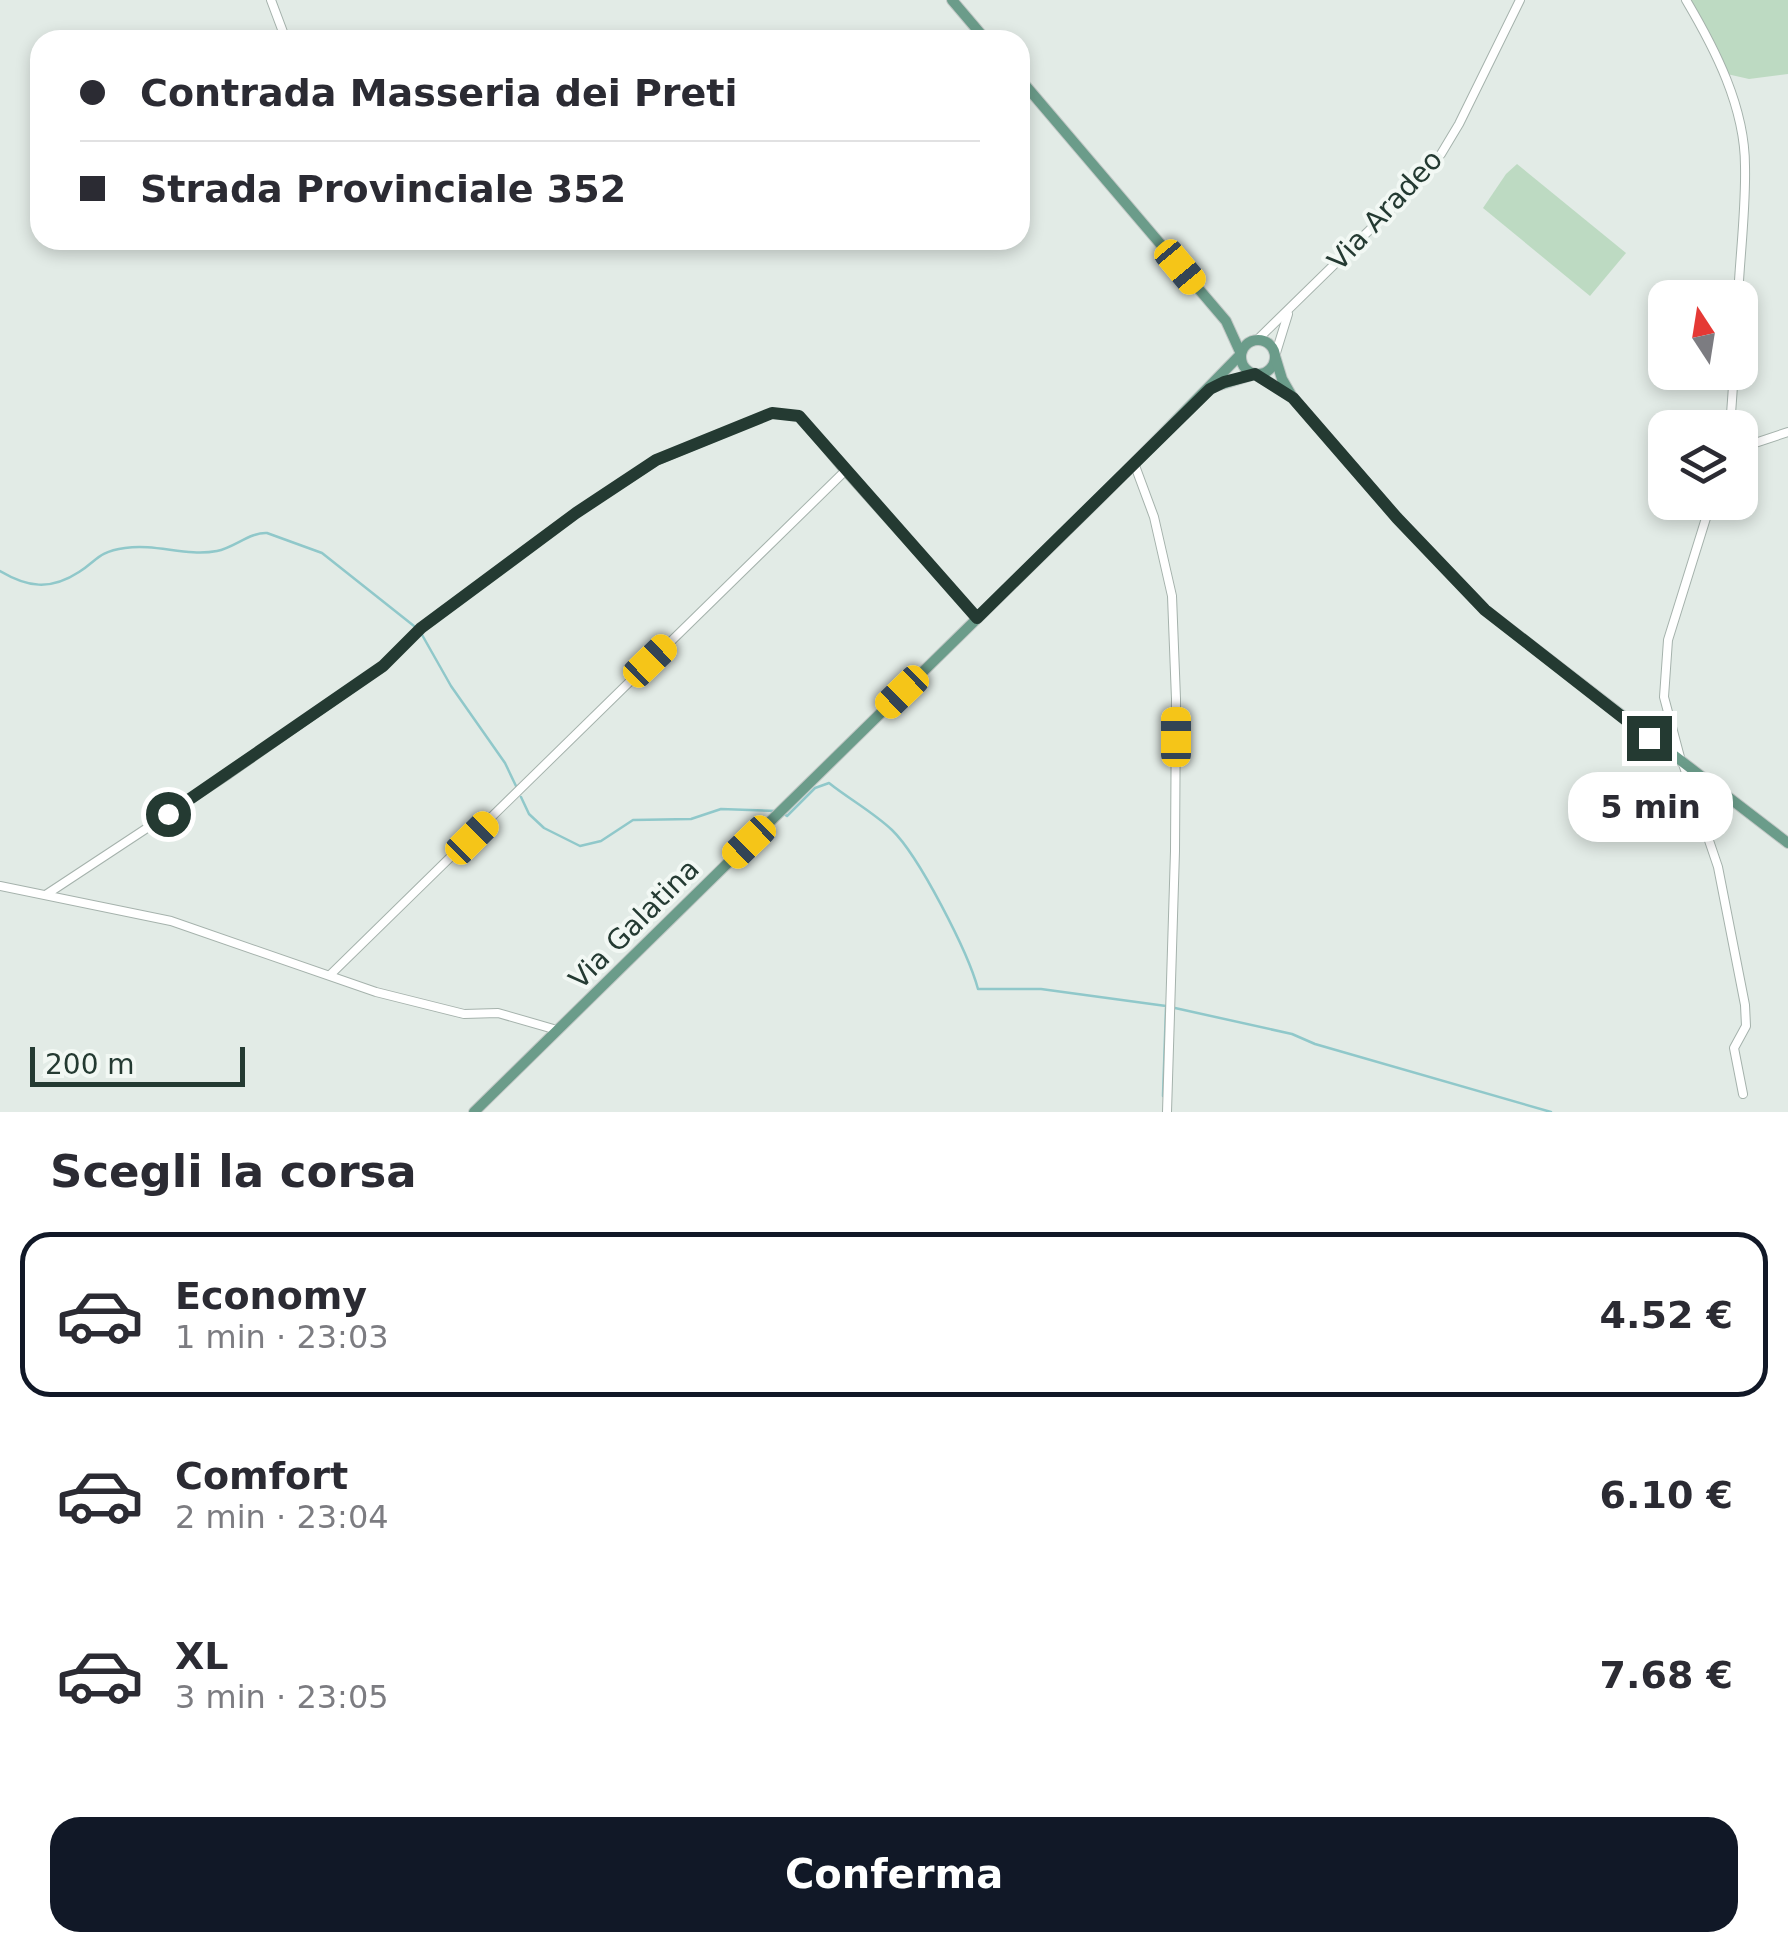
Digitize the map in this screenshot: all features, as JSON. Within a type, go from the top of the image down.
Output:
[{"type":"main road","points":[[952,0],[978,30]]},
{"type":"main road","points":[[1030,91],[1226,321],[1244,367],[1293,398]]},
{"type":"main road","points":[[1226,321],[1270,345],[1293,398],[1397,518],[1485,610],[1788,843]]},
{"type":"main road","points":[[1242,354],[1256,340]]},
{"type":"main road","name":"Via Galatina","points":[[474,1112],[1242,354]]},
{"type":"main road","points":[[1255,374],[1270,370],[1275,356]]},
{"type":"main road","name":"Via Galatina","points":[[1210,389],[1255,374]]},
{"type":"street","points":[[271,0],[282,30]]},
{"type":"street","name":"Via Aradeo","points":[[1256,340],[1388,212],[1441,154],[1520,0]]},
{"type":"street","points":[[1686,0],[1707,35],[1726,81],[1742,138],[1746,167],[1739,280]]},
{"type":"street","name":"Via Aradeo","points":[[1275,356],[1294,306]]},
{"type":"street","points":[[46,894],[229,774],[383,666],[421,628],[576,513],[656,460],[772,413],[799,416],[977,618]]},
{"type":"street","points":[[1758,442],[1788,432]]},
{"type":"street","points":[[1134,463],[1154,517],[1172,596],[1176,699],[1167,1112]]},
{"type":"street","points":[[330,975],[845,470]]},
{"type":"street","points":[[1705,520],[1668,640],[1664,697],[1682,762],[1712,843],[1745,1004],[1746,1026],[1734,1048],[1743,1094]]},
{"type":"street","points":[[0,886],[170,920],[376,992],[464,1014],[498,1013],[557,1030]]},
{"type":"green space","points":[[1690,0],[1788,0],[1788,74],[1749,79],[1727,74]]},
{"type":"green space","points":[[1517,164],[1626,253],[1590,296],[1483,208]]},
{"type":"waterway","points":[[0,571],[20,581],[48,584],[68,578],[103,554],[116,550],[148,547],[205,552],[267,533],[322,553],[414,626]]},
{"type":"waterway","points":[[421,633],[516,786]]},
{"type":"waterway","points":[[784,814],[787,816],[815,788],[829,783],[892,830],[941,905],[978,989],[1041,989],[1166,1006],[1292,1034],[1551,1112]]},
{"type":"waterway","points":[[521,797],[529,814],[544,828],[580,846],[601,841],[633,820],[691,819],[721,809],[777,811]]},
{"type":"waterway","points":[[1163,1096],[1166,1008]]},
{"type":"route","points":[[168,814],[383,666],[421,628],[576,513],[656,460],[710,437],[772,413],[799,416],[977,618],[1210,389],[1255,374],[1293,398],[1397,518],[1485,610],[1649,738]]}]
